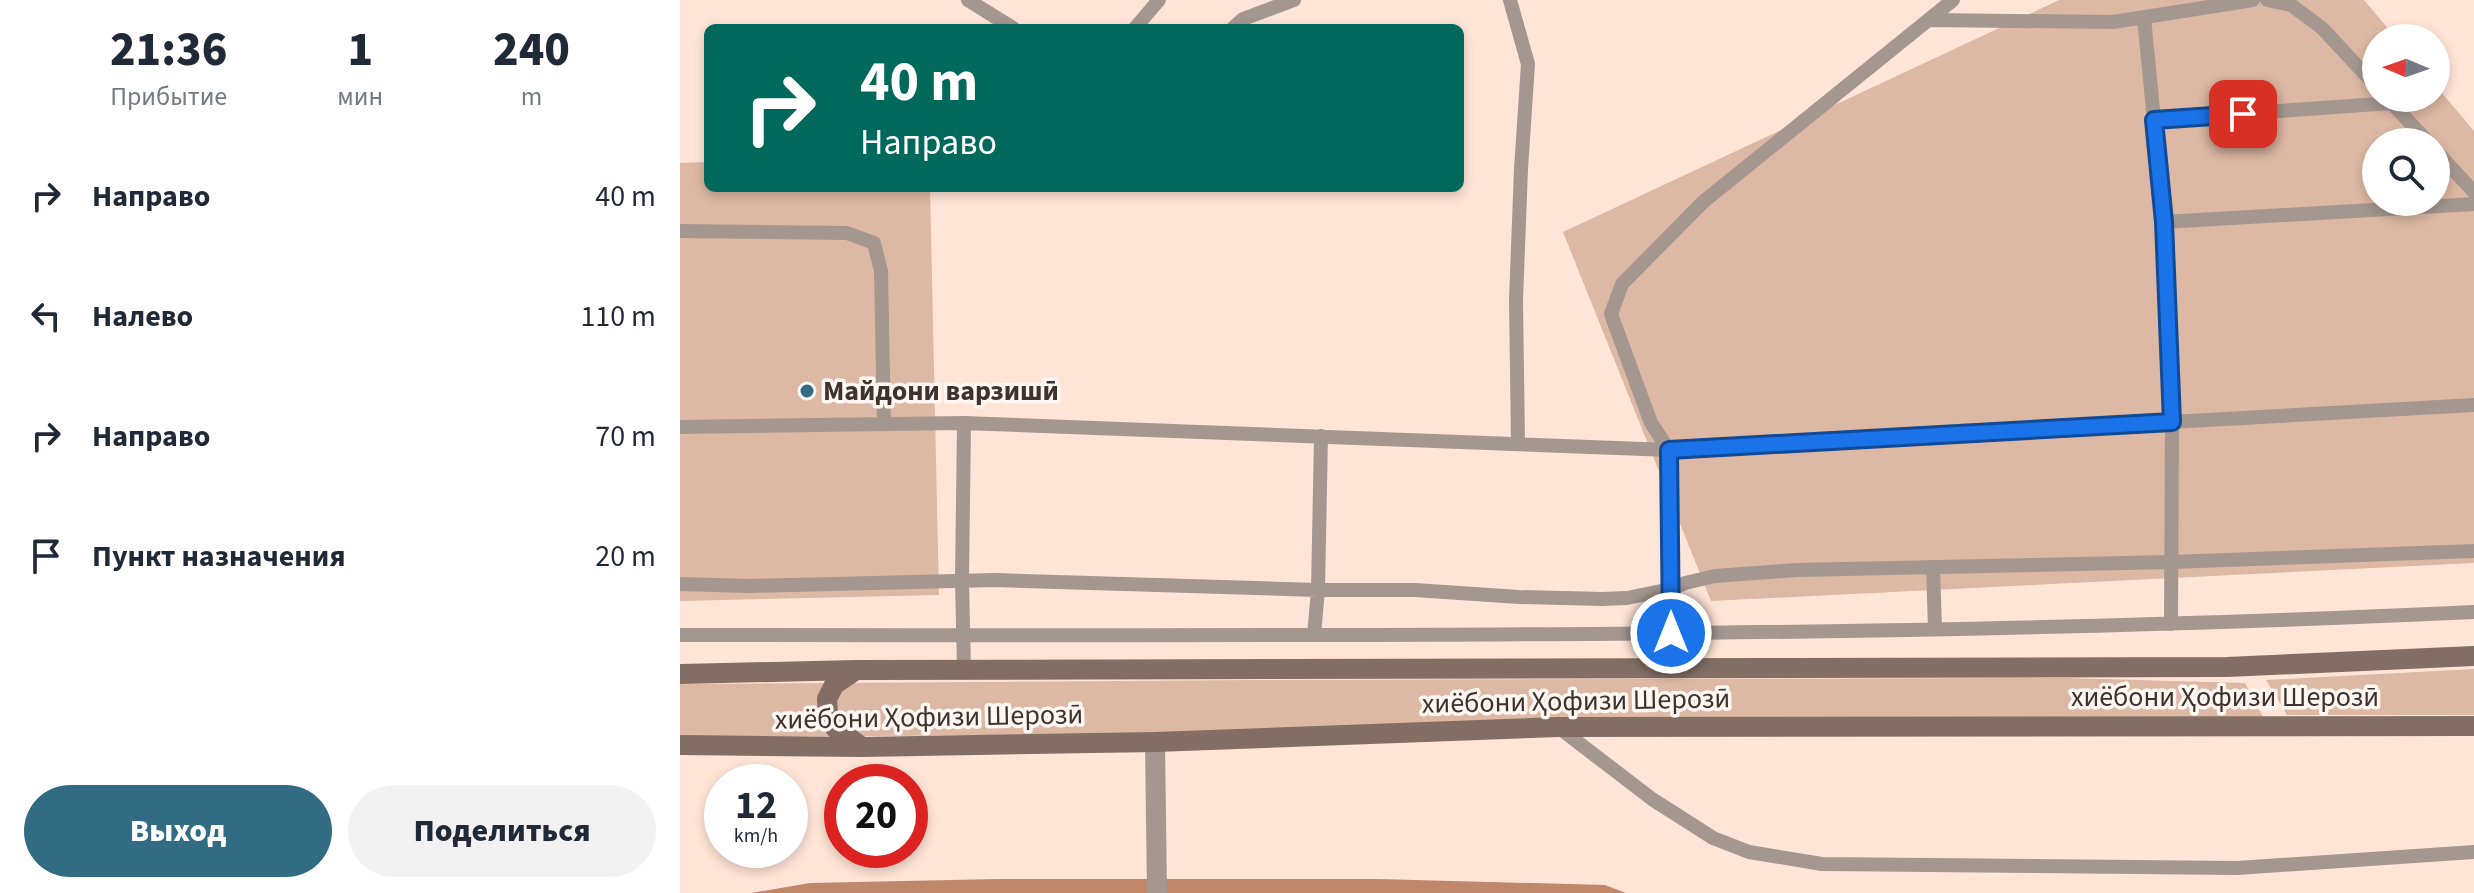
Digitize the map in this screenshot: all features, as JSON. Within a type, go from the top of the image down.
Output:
[{"type":"main road","name":"хиёбони Ҳофизи Шерозӣ","points":[[680,674],[856,670],[2227,667],[2474,656]]},
{"type":"main road","points":[[856,670],[834,685],[827,699],[828,716],[835,728],[862,747]]},
{"type":"main road","name":"хиёбони Ҳофизи Шерозӣ","points":[[680,745],[862,747],[1155,742],[1558,727],[2474,726]]},
{"type":"street","points":[[1155,742],[1157,893]]},
{"type":"lane","points":[[968,0],[1007,24]]},
{"type":"lane","points":[[1138,24],[1159,0]]},
{"type":"lane","points":[[1237,24],[1243,19],[1294,0]]},
{"type":"lane","points":[[1510,0],[1528,64],[1516,300],[1518,444]]},
{"type":"lane","points":[[1671,633],[1669,450],[1651,423],[1611,314],[1622,284],[1703,202],[1953,0]]},
{"type":"lane","points":[[1929,20],[2113,22],[2253,0]]},
{"type":"lane","points":[[2267,0],[2291,5],[2322,28],[2362,71]]},
{"type":"lane","points":[[2144,18],[2164,222],[2172,422],[2171,624]]},
{"type":"lane","points":[[2154,120],[2362,102]]},
{"type":"lane","points":[[2400,112],[2415,128]]},
{"type":"lane","points":[[2450,166],[2474,192]]},
{"type":"lane","points":[[2164,222],[2474,204]]},
{"type":"lane","points":[[680,231],[847,233],[874,243],[881,271],[884,424]]},
{"type":"lane","points":[[680,427],[964,423],[1669,450],[2474,405]]},
{"type":"lane","points":[[964,423],[964,670]]},
{"type":"lane","points":[[1314,635],[1318,590],[1321,436]]},
{"type":"lane","points":[[680,584],[748,586],[962,580],[1415,590],[1602,599],[1627,598],[1715,576],[1797,570],[2171,562],[2474,551]]},
{"type":"lane","points":[[1933,567],[1935,629]]},
{"type":"lane","points":[[680,635],[1671,633],[2171,624],[2474,612]]},
{"type":"lane","points":[[1558,727],[1652,799],[1713,838],[1749,852],[1822,864],[2237,868],[2474,852]]},
{"type":"shaded area","points":[[2059,0],[2364,0],[2384,24],[2362,24],[2362,112],[2450,112],[2450,103],[2474,131],[2474,563],[1711,601],[1563,232]]},
{"type":"shaded area","name":"Майдони варзишӣ","points":[[704,162],[704,192],[930,192],[939,595],[680,601],[680,163]]},
{"type":"shaded area","points":[[2474,669],[2474,715],[2287,715],[2266,680]]},
{"type":"shaded area","points":[[2066,678],[2245,683],[2263,717],[1049,735],[680,737],[680,684]]},
{"type":"shaded area","points":[[998,879],[1378,879],[1605,885],[1626,893],[751,893],[810,883]]},
{"type":"place","name":"Майдони варзишӣ","points":[[807,391]]},
{"type":"route","points":[[1671,633],[1669,450],[2172,422],[2164,222],[2154,120],[2243,114]]}]
